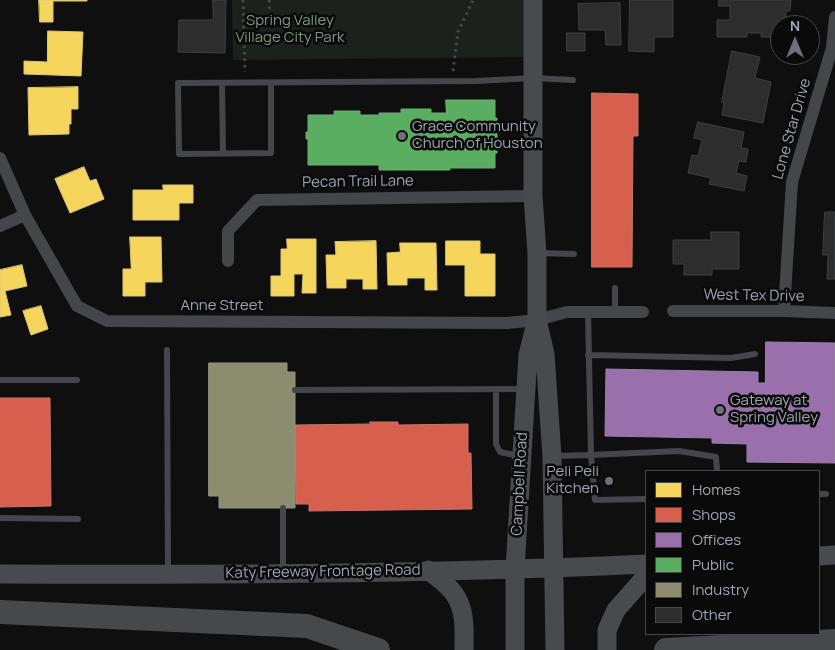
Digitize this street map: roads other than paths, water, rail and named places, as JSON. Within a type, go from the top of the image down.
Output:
[{"type":"highway","points":[[0,612],[307,626],[378,650]]},
{"type":"highway","points":[[666,650],[835,641]]},
{"type":"street","name":"Campbell Road","points":[[532,0],[533,196],[537,253],[537,320],[545,354],[552,456],[555,650]]},
{"type":"street","name":"Lone Star Drive","points":[[784,311],[792,182],[832,48],[835,17]]},
{"type":"street","name":"Anne Street","points":[[0,158],[25,215],[77,306],[107,321],[507,323],[537,320]]},
{"type":"street","name":"Pecan Trail Lane","points":[[228,261],[228,231],[258,200],[533,196]]},
{"type":"street","points":[[0,226],[25,215]]},
{"type":"street","name":"West Tex Drive","points":[[673,311],[835,313]]},
{"type":"street","points":[[537,320],[567,312],[643,312]]},
{"type":"street","name":"Campbell Road","points":[[515,650],[516,569],[528,355],[537,320]]},
{"type":"street","points":[[522,456],[552,456]]},
{"type":"street","points":[[820,556],[835,555]]},
{"type":"street","name":"Katy Freeway Frontage Road","points":[[0,574],[284,573],[516,569],[645,564]]},
{"type":"street","points":[[428,570],[454,593],[460,604],[464,622],[464,650]]},
{"type":"street","points":[[607,650],[607,630],[616,610],[645,577]]},
{"type":"lane","points":[[271,83],[271,153],[179,154],[178,84],[452,81],[533,78],[573,80]]},
{"type":"lane","points":[[222,83],[223,153]]},
{"type":"lane","points":[[537,253],[574,254]]},
{"type":"lane","points":[[615,288],[615,312]]},
{"type":"lane","points":[[588,312],[591,455],[595,500],[645,499]]},
{"type":"lane","points":[[167,350],[168,574]]},
{"type":"lane","points":[[588,355],[731,358],[754,354]]},
{"type":"lane","points":[[0,380],[77,380]]},
{"type":"lane","points":[[496,389],[496,444],[500,452],[522,456]]},
{"type":"lane","points":[[295,390],[526,389]]},
{"type":"lane","points":[[552,456],[679,451],[716,457],[717,470]]},
{"type":"lane","points":[[820,494],[826,494]]},
{"type":"lane","points":[[284,508],[284,573]]},
{"type":"lane","points":[[0,518],[78,519]]},
{"type":"place","name":"Grace Community Church of Houston","points":[[402,136]]},
{"type":"place","name":"Gateway at Spring Valley","points":[[720,410]]},
{"type":"place","name":"Peli Peli Kitchen","points":[[609,481]]},
{"type":"park label","name":"Spring Valley Village City Park","points":[[290,30]]}]
